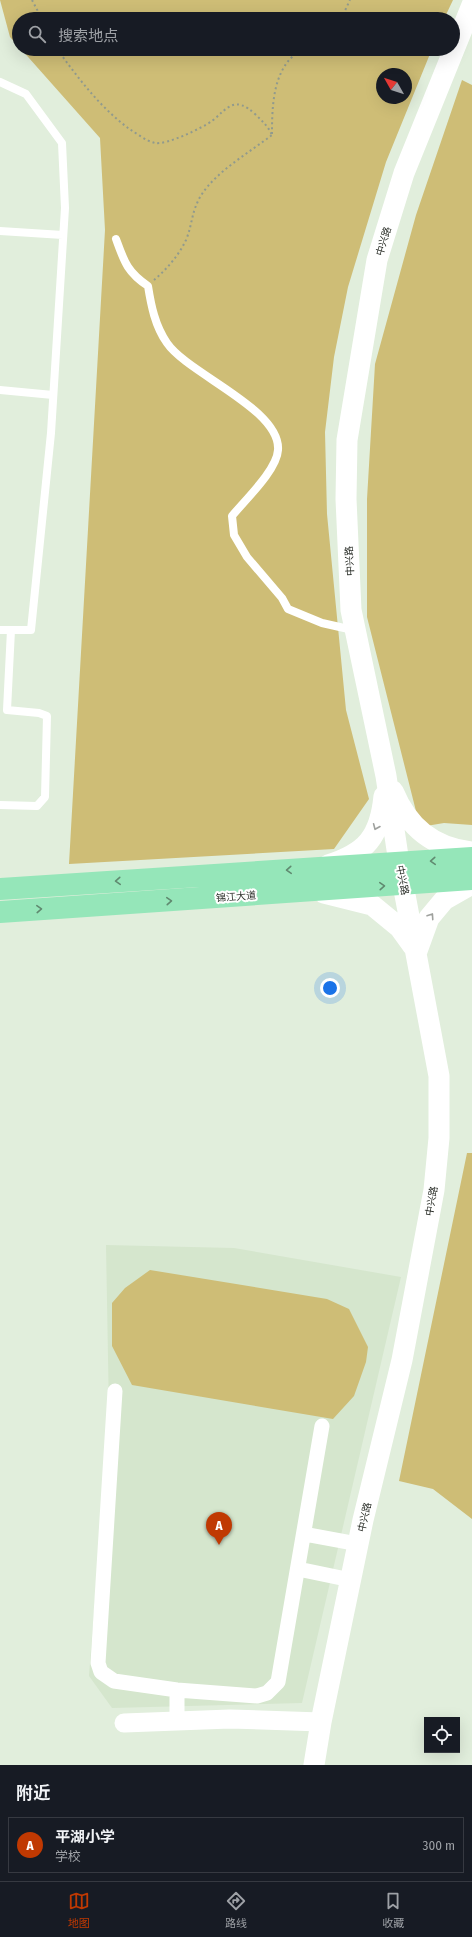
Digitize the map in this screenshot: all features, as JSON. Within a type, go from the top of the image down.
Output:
[{"type":"main road","name":"中兴路","points":[[460,35],[472,5]]},
{"type":"main road","name":"中兴路","points":[[314,1765],[321,1722],[358,1544],[402,1360],[434,1190],[439,1138],[439,1076],[399,863],[386,776],[351,610],[346,499],[346,440],[377,260],[404,173],[451,56]]},
{"type":"main road","points":[[386,776],[398,802],[410,821],[425,836],[439,843],[472,852]]},
{"type":"main road","points":[[316,868],[353,856],[370,841],[378,826],[383,806],[386,776]]},
{"type":"main road","points":[[0,889],[472,858]]},
{"type":"main road","name":"锦江大道","points":[[0,912],[404,885],[472,879]]},
{"type":"main road","points":[[416,952],[429,918],[444,900],[472,884]]},
{"type":"main road","points":[[315,891],[372,905],[400,928],[416,952]]},
{"type":"street","points":[[115,1391],[98,1663],[101,1672],[114,1681],[178,1690],[257,1696],[267,1693],[278,1682],[322,1426]]},
{"type":"street","points":[[304,1534],[358,1544]]},
{"type":"street","points":[[298,1569],[351,1580]]},
{"type":"street","points":[[177,1721],[178,1690]]},
{"type":"street","points":[[124,1723],[230,1719],[321,1722]]},
{"type":"lane","points":[[0,82],[26,94],[62,142],[65,208],[53,395],[32,630],[0,630]]},
{"type":"lane","points":[[0,230],[63,235]]},
{"type":"lane","points":[[116,239],[126,266],[135,277],[148,286],[154,317],[167,344],[181,358],[255,409],[275,436],[278,449],[274,464],[232,516],[234,535],[247,556],[282,598],[288,609],[322,623],[356,631]]},
{"type":"lane","points":[[0,390],[53,395]]},
{"type":"lane","points":[[0,805],[37,806],[45,797],[47,716],[39,713],[7,710],[11,630]]},
{"type":"path","points":[[32,0],[38,12]]},
{"type":"path","points":[[344,12],[350,0]]},
{"type":"path","points":[[62,56],[90,93],[113,117],[137,135],[155,143],[167,141],[204,126],[222,110],[232,105],[246,106],[268,126],[272,135]]},
{"type":"path","points":[[272,135],[272,111],[277,80],[283,68],[292,56]]},
{"type":"path","points":[[148,286],[164,272],[176,256],[186,239],[194,208],[212,182],[272,135]]},
{"type":"shaded area","points":[[0,0],[453,0],[447,12],[12,12],[12,39],[10,37]]},
{"type":"shaded area","points":[[27,56],[429,56],[412,98],[412,68],[376,68],[376,104],[410,104],[386,162],[348,287],[334,357],[325,432],[327,514],[346,710],[369,799],[334,849],[69,864],[105,230],[100,138]]},
{"type":"shaded area","points":[[462,80],[472,85],[472,825],[444,823],[420,827],[367,617],[367,499],[375,364],[416,215]]},
{"type":"shaded area","points":[[467,1153],[472,1153],[472,1519],[433,1489],[399,1481]]},
{"type":"shaded area","points":[[106,1245],[234,1248],[401,1277],[302,1703],[112,1708],[89,1676],[109,1413]]},
{"type":"shaded area","points":[[150,1270],[327,1299],[349,1309],[368,1347],[366,1362],[354,1396],[333,1419],[132,1385],[112,1346],[112,1303],[125,1288]]},
{"type":"place","name":"平湖小学","points":[[219,1545]]}]
